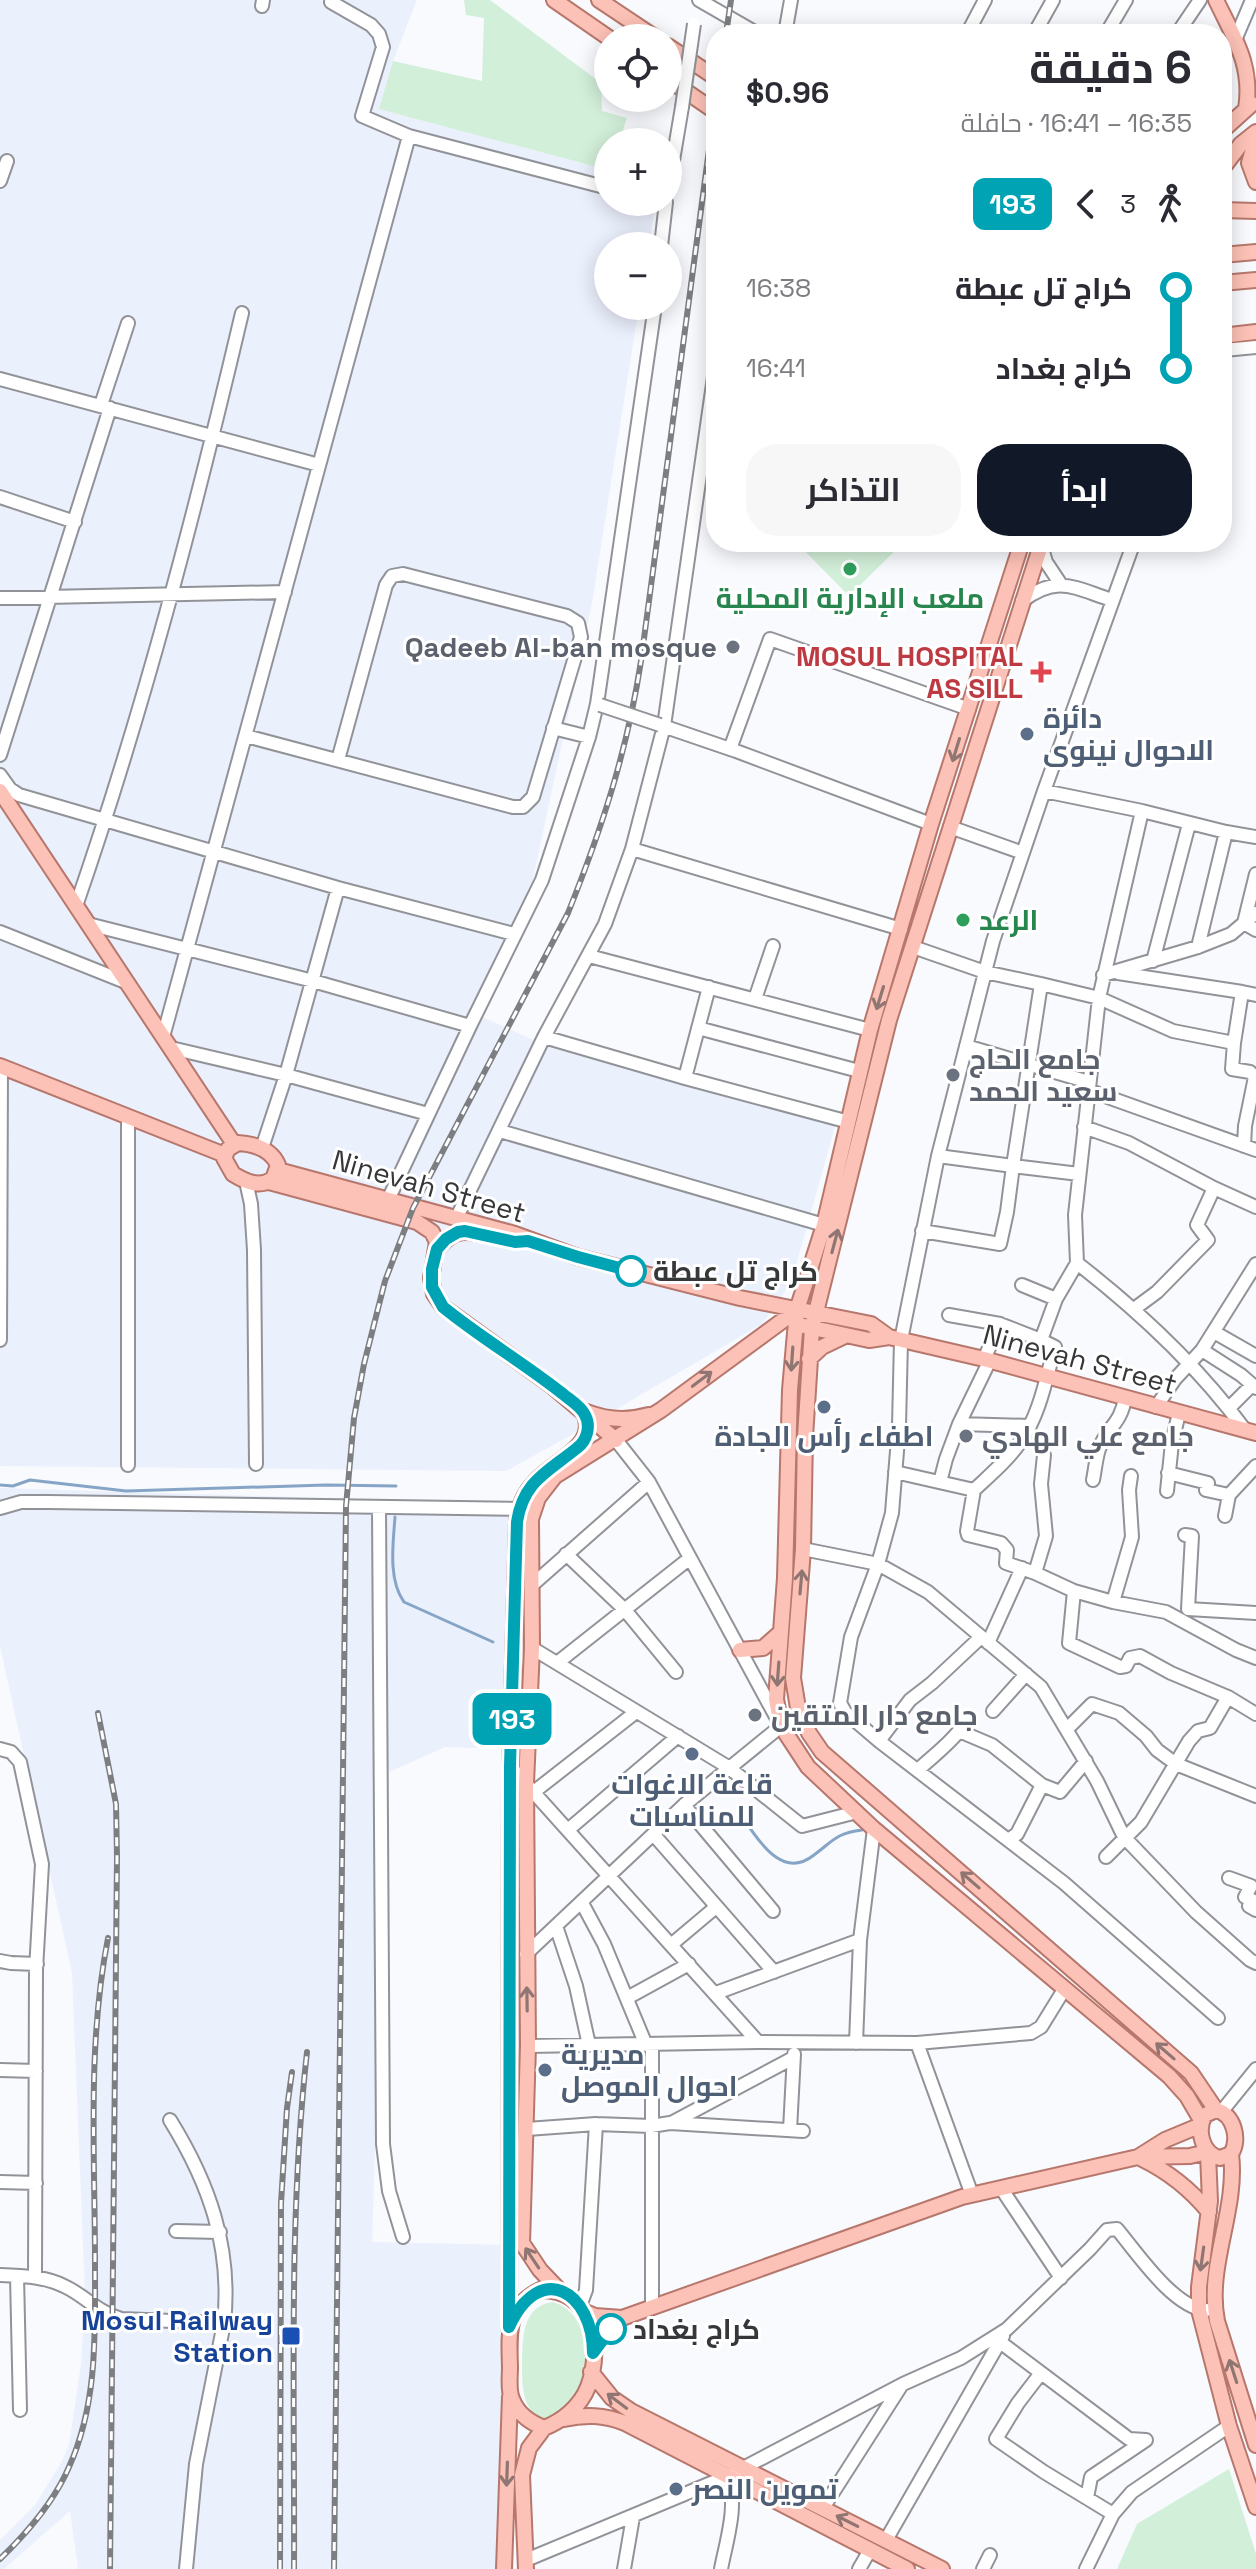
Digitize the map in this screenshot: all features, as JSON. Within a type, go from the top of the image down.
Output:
[{"type":"main road","points":[[554,0],[594,28]]},
{"type":"main road","points":[[599,0],[635,24]]},
{"type":"main road","points":[[1216,0],[1227,24]]},
{"type":"main road","points":[[1232,34],[1250,64],[1248,89],[1251,105],[1232,122]]},
{"type":"main road","points":[[682,55],[706,71]]},
{"type":"main road","points":[[682,88],[706,106]]},
{"type":"main road","points":[[1232,156],[1256,132]]},
{"type":"main road","points":[[1256,139],[1249,163],[1256,182]]},
{"type":"main road","points":[[1232,210],[1256,211]]},
{"type":"main road","points":[[1232,254],[1256,252]]},
{"type":"main road","points":[[1232,282],[1256,280]]},
{"type":"main road","points":[[1232,341],[1256,332]]},
{"type":"main road","points":[[1019,552],[931,824],[870,1030],[824,1225],[796,1317],[776,1699],[781,1726],[808,1767],[874,1829],[1169,2076],[1187,2096],[1201,2122],[1211,2189],[1199,2310],[1229,2426],[1256,2507]]},
{"type":"main road","points":[[1038,552],[889,1020],[814,1321],[809,1359],[803,1549],[793,1678],[798,1708],[822,1752],[1191,2073],[1219,2110],[1230,2118],[1236,2143],[1231,2154],[1232,2182],[1213,2300],[1256,2445]]},
{"type":"main road","points":[[1004,596],[1021,601]]},
{"type":"main road","points":[[0,791],[167,1043],[230,1150],[229,1171],[261,1185],[273,1176]]},
{"type":"main road","points":[[1,1066],[128,1117],[230,1150],[248,1144],[262,1148],[273,1156],[273,1176]]},
{"type":"main road","points":[[273,1176],[422,1224],[435,1237],[437,1249],[432,1287],[443,1307],[583,1411],[616,1440]]},
{"type":"main road","name":"Ninevah Street","points":[[273,1176],[515,1234],[578,1257],[796,1317],[871,1324],[895,1338],[1250,1432]]},
{"type":"main road","points":[[437,1249],[446,1239],[465,1231],[515,1242],[528,1241]]},
{"type":"main road","points":[[561,2292],[540,2270],[522,2243],[527,2129],[531,1519],[538,1486],[616,1440],[796,1317]]},
{"type":"main road","name":"Ninevah Street","points":[[814,1321],[846,1336],[876,1341],[895,1338]]},
{"type":"main road","points":[[809,1359],[822,1347],[846,1336]]},
{"type":"main road","points":[[583,1411],[622,1419],[642,1417],[661,1410]]},
{"type":"main road","points":[[504,2569],[510,2396],[510,1766],[519,1509],[555,1463],[582,1443],[588,1430],[583,1411]]},
{"type":"main road","points":[[789,1435],[805,1437]]},
{"type":"main road","points":[[740,1650],[763,1648],[781,1632]]},
{"type":"main road","points":[[1138,2157],[1201,2122],[1210,2111],[1219,2110]]},
{"type":"main road","points":[[593,2353],[622,2318],[972,2195],[1138,2157],[1208,2153],[1220,2158],[1231,2154]]},
{"type":"main road","points":[[1138,2157],[1177,2179],[1209,2212]]},
{"type":"main road","points":[[509,2327],[531,2294],[540,2290],[570,2296],[595,2316],[622,2318]]},
{"type":"main road","points":[[564,2419],[587,2390],[591,2372],[591,2329],[582,2308]]},
{"type":"main road","points":[[591,2372],[604,2390],[621,2405],[942,2569]]},
{"type":"main road","points":[[510,2396],[522,2415],[544,2428]]},
{"type":"main road","points":[[526,2564],[522,2475],[529,2448],[544,2428],[564,2419],[588,2415],[613,2419],[907,2569]]},
{"type":"street","points":[[332,0],[371,25],[379,34],[383,47],[362,116],[409,136],[594,184]]},
{"type":"street","points":[[678,128],[698,0],[740,24]]},
{"type":"street","points":[[787,24],[791,0]]},
{"type":"street","points":[[972,24],[985,0]]},
{"type":"street","points":[[1040,24],[1053,0]]},
{"type":"street","points":[[1112,24],[1126,0]]},
{"type":"street","points":[[1184,24],[1200,0]]},
{"type":"street","points":[[1235,40],[1252,0]]},
{"type":"street","points":[[409,136],[189,949],[167,1043],[428,1114]]},
{"type":"street","points":[[0,181],[7,161]]},
{"type":"street","points":[[76,906],[106,820],[172,594],[242,313]]},
{"type":"street","points":[[387,1202],[542,880],[599,704],[653,320]]},
{"type":"street","points":[[0,755],[75,522],[128,323]]},
{"type":"street","points":[[1232,345],[1256,347]]},
{"type":"street","points":[[0,379],[319,465]]},
{"type":"street","points":[[456,1219],[544,1037],[605,924],[632,849],[662,726],[706,430]]},
{"type":"street","points":[[0,497],[75,522]]},
{"type":"street","points":[[1044,552],[1050,569],[1060,583]]},
{"type":"street","points":[[1130,552],[1044,791],[985,972],[938,1156],[895,1338],[892,1513],[878,1564],[851,1637],[840,1703],[845,1712],[879,1741],[1064,1883],[1218,2018]]},
{"type":"street","points":[[246,736],[518,808],[527,805],[533,797],[581,637],[580,627],[575,620],[399,574],[389,578],[338,760]]},
{"type":"street","points":[[1021,601],[1043,588],[1060,583],[1112,600]]},
{"type":"street","points":[[0,598],[285,592]]},
{"type":"street","points":[[730,749],[770,639],[969,709]]},
{"type":"street","points":[[599,704],[931,824]]},
{"type":"street","points":[[553,728],[589,737]]},
{"type":"street","points":[[0,775],[16,794],[338,888],[514,934]]},
{"type":"street","points":[[1044,791],[1256,837]]},
{"type":"street","points":[[1041,1340],[1056,1299],[1077,1263],[1075,1215],[1099,998],[1109,974],[1142,811]]},
{"type":"street","points":[[1153,961],[1189,824]]},
{"type":"street","points":[[950,827],[1023,853]]},
{"type":"street","points":[[1198,947],[1226,832]]},
{"type":"street","points":[[632,849],[901,929]]},
{"type":"street","points":[[1250,926],[1256,874]]},
{"type":"street","points":[[262,1148],[286,1075],[338,888]]},
{"type":"street","points":[[1109,974],[1231,934],[1250,926],[1256,913]]},
{"type":"street","points":[[88,924],[313,981],[470,1026]]},
{"type":"street","points":[[0,932],[128,983]]},
{"type":"street","points":[[755,999],[773,946]]},
{"type":"street","points":[[913,947],[985,972],[1099,998],[1173,1031],[1234,1043]]},
{"type":"street","points":[[589,956],[870,1030]]},
{"type":"street","points":[[1109,974],[1256,995]]},
{"type":"street","points":[[922,1231],[1000,1244],[1041,984]]},
{"type":"street","points":[[685,1078],[709,987]]},
{"type":"street","points":[[1242,992],[1232,1069],[1250,1072],[1255,1077],[1245,1126],[1250,1148]]},
{"type":"street","points":[[698,1028],[859,1071]]},
{"type":"street","points":[[544,1037],[849,1122]]},
{"type":"street","points":[[966,1046],[1029,1064],[1250,1148]]},
{"type":"street","points":[[0,1340],[1,1066]]},
{"type":"street","points":[[128,1117],[128,1465]]},
{"type":"street","points":[[1084,1127],[1129,1143],[1256,1207]]},
{"type":"street","points":[[500,1131],[824,1225]]},
{"type":"street","points":[[938,1156],[1079,1174]]},
{"type":"street","points":[[246,1181],[253,1238],[256,1464]]},
{"type":"street","points":[[1134,1309],[1157,1292],[1208,1240],[1197,1225],[1214,1188]]},
{"type":"street","points":[[1077,1263],[1134,1309],[1191,1363],[1250,1432]]},
{"type":"street","points":[[1156,1407],[1175,1379],[1202,1350],[1255,1269]]},
{"type":"street","points":[[1022,1285],[1056,1299]]},
{"type":"street","points":[[949,1315],[1000,1324],[1055,1347],[1030,1426],[1005,1460],[974,1490],[968,1535],[1001,1543],[1007,1550],[1006,1563],[1074,1591],[1166,1612],[1256,1658]]},
{"type":"street","points":[[940,1482],[959,1424],[1000,1324]]},
{"type":"street","points":[[1214,1332],[1256,1356]]},
{"type":"street","points":[[1202,1350],[1254,1386],[1229,1408]]},
{"type":"street","points":[[1093,1480],[1099,1450],[1122,1415],[1125,1398]]},
{"type":"street","points":[[1167,1491],[1179,1413]]},
{"type":"street","points":[[959,1424],[1030,1426]]},
{"type":"street","points":[[526,1954],[684,1805],[781,1726],[649,1482],[616,1440]]},
{"type":"street","points":[[1035,1573],[1046,1536],[1041,1484],[1044,1455]]},
{"type":"street","points":[[1225,1516],[1229,1495],[1256,1466]]},
{"type":"street","points":[[895,1472],[974,1490]]},
{"type":"street","points":[[1168,1473],[1208,1483],[1206,1490],[1229,1495]]},
{"type":"street","points":[[1113,1602],[1132,1537],[1131,1476]]},
{"type":"street","points":[[531,1586],[649,1482]]},
{"type":"street","points":[[0,1508],[21,1502],[48,1502],[519,1509]]},
{"type":"street","points":[[379,1507],[383,2144],[389,2191],[403,2237]]},
{"type":"street","points":[[1185,1535],[1192,1536],[1188,1609],[1256,1613]]},
{"type":"street","points":[[803,1549],[878,1564],[928,1592],[1041,1687],[1086,1761],[1124,1837],[1196,1912],[1256,1963]]},
{"type":"street","points":[[566,1554],[625,1610],[676,1672]]},
{"type":"street","points":[[557,1663],[690,1558]]},
{"type":"street","points":[[879,1741],[910,1700],[984,1641],[1022,1568]]},
{"type":"street","points":[[1074,1591],[1069,1643],[1120,1667],[1126,1666],[1130,1658],[1140,1656],[1228,1697],[1256,1714]]},
{"type":"street","points":[[532,1648],[728,1767],[802,1826],[857,1812]]},
{"type":"street","points":[[993,1711],[1026,1674]]},
{"type":"street","points":[[1106,1857],[1141,1822],[1198,1731],[1210,1728],[1228,1697]]},
{"type":"street","points":[[1067,1729],[1092,1704],[1119,1713],[1176,1764],[1256,1796]]},
{"type":"street","points":[[531,1787],[636,1712]]},
{"type":"street","points":[[919,1769],[940,1749],[948,1746],[959,1731],[992,1745],[1042,1785],[1060,1792],[1086,1761]]},
{"type":"street","points":[[569,1829],[678,1736]]},
{"type":"street","points":[[0,1749],[11,1752],[20,1762],[42,1864],[37,1964],[35,2277]]},
{"type":"street","points":[[510,1766],[758,2042]]},
{"type":"street","points":[[1008,1840],[1017,1834],[1042,1785]]},
{"type":"street","points":[[684,1805],[773,1911]]},
{"type":"street","points":[[856,2043],[860,1940],[874,1829]]},
{"type":"street","points":[[654,1835],[774,1972]]},
{"type":"street","points":[[1229,1878],[1251,1886],[1245,1897],[1252,1900],[1249,1906],[1256,1910]]},
{"type":"street","points":[[582,1903],[649,2044],[652,2307]]},
{"type":"street","points":[[672,1944],[716,1907]]},
{"type":"street","points":[[556,1926],[576,1986],[589,2045]]},
{"type":"street","points":[[716,1993],[860,1940]]},
{"type":"street","points":[[0,1961],[37,1964]]},
{"type":"street","points":[[627,1998],[689,1964]]},
{"type":"street","points":[[528,2046],[917,2043],[1031,2033],[1041,2027],[1065,1988]]},
{"type":"street","points":[[790,2130],[793,2058],[797,2043]]},
{"type":"street","points":[[917,2043],[972,2195]]},
{"type":"street","points":[[670,2123],[793,2058]]},
{"type":"street","points":[[1219,2110],[1256,2069]]},
{"type":"street","points":[[0,2070],[36,2071]]},
{"type":"street","points":[[170,2120],[201,2176],[220,2232],[225,2269],[224,2323],[196,2464],[186,2569]]},
{"type":"street","points":[[527,2129],[670,2123],[803,2131]]},
{"type":"street","points":[[582,2308],[586,2290],[596,2124]]},
{"type":"street","points":[[0,2182],[36,2183]]},
{"type":"street","points":[[1001,2188],[1061,2278]]},
{"type":"street","points":[[526,2564],[728,2476],[903,2384],[961,2358],[1007,2329],[1107,2230],[1117,2229],[1167,2290],[1199,2310],[1215,2310]]},
{"type":"street","points":[[176,2231],[220,2232]]},
{"type":"street","points":[[0,2275],[35,2277],[63,2285],[104,2314],[121,2319],[224,2323]]},
{"type":"street","points":[[17,2276],[20,2410]]},
{"type":"street","points":[[886,2540],[1007,2329]]},
{"type":"street","points":[[1000,2342],[1129,2439],[1146,2440],[1091,2477],[1087,2498]]},
{"type":"street","points":[[1041,2373],[996,2439],[1113,2514]]},
{"type":"street","points":[[823,2508],[903,2384]]},
{"type":"street","points":[[1086,2569],[1113,2514],[1132,2492],[1229,2426]]},
{"type":"street","points":[[721,2569],[733,2509],[728,2476]]},
{"type":"street","points":[[624,2569],[633,2517]]},
{"type":"street","points":[[859,2569],[870,2550]]},
{"type":"street","points":[[983,2569],[990,2555]]},
{"type":"shaded area","points":[[0,0],[417,0],[393,61],[380,109],[594,166],[594,216],[654,216],[651,232],[594,232],[594,320],[637,320],[592,603],[533,879],[469,1011],[552,1048],[836,1123],[791,1283],[762,1324],[506,1471],[0,1466]]},
{"type":"shaded area","points":[[0,1488],[517,1504],[511,1749],[445,1747],[387,1773],[372,2242],[510,2245],[504,2569],[78,2569],[70,2511],[4,2569],[0,2569],[0,2540],[35,2505],[69,2445],[81,2364],[85,2295],[72,1973],[0,1646]]},
{"type":"green space","points":[[464,0],[490,0],[594,78],[594,112],[627,118],[624,128],[594,128],[594,166],[379,109],[393,61],[482,81],[484,18],[466,15]]},
{"type":"green space","name":"ملعب الإدارية المحلية","points":[[806,552],[894,552],[849,596]]},
{"type":"green space","points":[[553,2302],[565,2307],[580,2327],[585,2339],[587,2365],[585,2378],[573,2400],[547,2420],[532,2411],[525,2397],[522,2352],[530,2316],[543,2305]]},
{"type":"green space","points":[[1229,2469],[1256,2554],[1256,2569],[1117,2569],[1137,2524]]},
{"type":"waterway","points":[[0,1485],[13,1486],[30,1480],[126,1491],[396,1486]]},
{"type":"waterway","points":[[395,1517],[394,1573],[404,1602],[493,1642]]},
{"type":"waterway","points":[[739,1813],[770,1853],[790,1863],[802,1862],[840,1836],[862,1830]]},
{"type":"railway","points":[[727,24],[731,0]]},
{"type":"railway","points":[[334,2569],[346,1506],[354,1418],[385,1281],[413,1208],[568,913],[592,851],[621,758],[641,661],[706,172]]},
{"type":"railway","points":[[98,1713],[116,1804],[117,1857],[110,2569]]},
{"type":"railway","points":[[0,2559],[39,2516],[63,2480],[78,2443],[90,2393],[95,2316],[95,2060],[101,1978],[108,1938]]},
{"type":"railway","points":[[294,2569],[295,2245],[307,2052]]},
{"type":"railway","points":[[280,2569],[281,2203],[292,2072]]},
{"type":"bus line","name":"193","points":[[611,2329],[593,2353],[591,2329],[580,2306],[570,2296],[550,2290],[531,2294],[509,2327],[510,1766],[517,1522],[527,1491],[547,1469],[578,1448],[586,1437],[588,1423],[583,1411],[552,1386],[443,1307],[434,1294],[431,1278],[437,1249],[451,1234],[465,1231],[511,1241],[528,1241],[631,1271]]},
{"type":"place","name":"ملعب الإدارية المحلية","points":[[850,569]]},
{"type":"place","name":"Qadeeb Al-ban mosque","points":[[733,647]]},
{"type":"place","name":"MOSUL HOSPITAL AS SILL","points":[[1041,672]]},
{"type":"place","name":"دائرة الاحوال نينوى","points":[[1027,734]]},
{"type":"place","name":"الرعد","points":[[963,920]]},
{"type":"place","name":"جامع الحاج سعيد الحمد","points":[[953,1075]]},
{"type":"place","name":"كراج تل عبطة","points":[[631,1271]]},
{"type":"place","name":"اطفاء رأس الجادة","points":[[824,1407]]},
{"type":"place","name":"جامع علي الهادي","points":[[966,1436]]},
{"type":"place","name":"جامع دار المتقين","points":[[755,1715]]},
{"type":"place","name":"قاعة الاغوات للمناسبات","points":[[692,1754]]},
{"type":"place","name":"مديرية احوال الموصل","points":[[545,2070]]},
{"type":"place","name":"كراج بغداد","points":[[611,2329]]},
{"type":"place","name":"Mosul Railway Station","points":[[291,2336]]},
{"type":"place","name":"تموين النصر","points":[[676,2489]]}]
